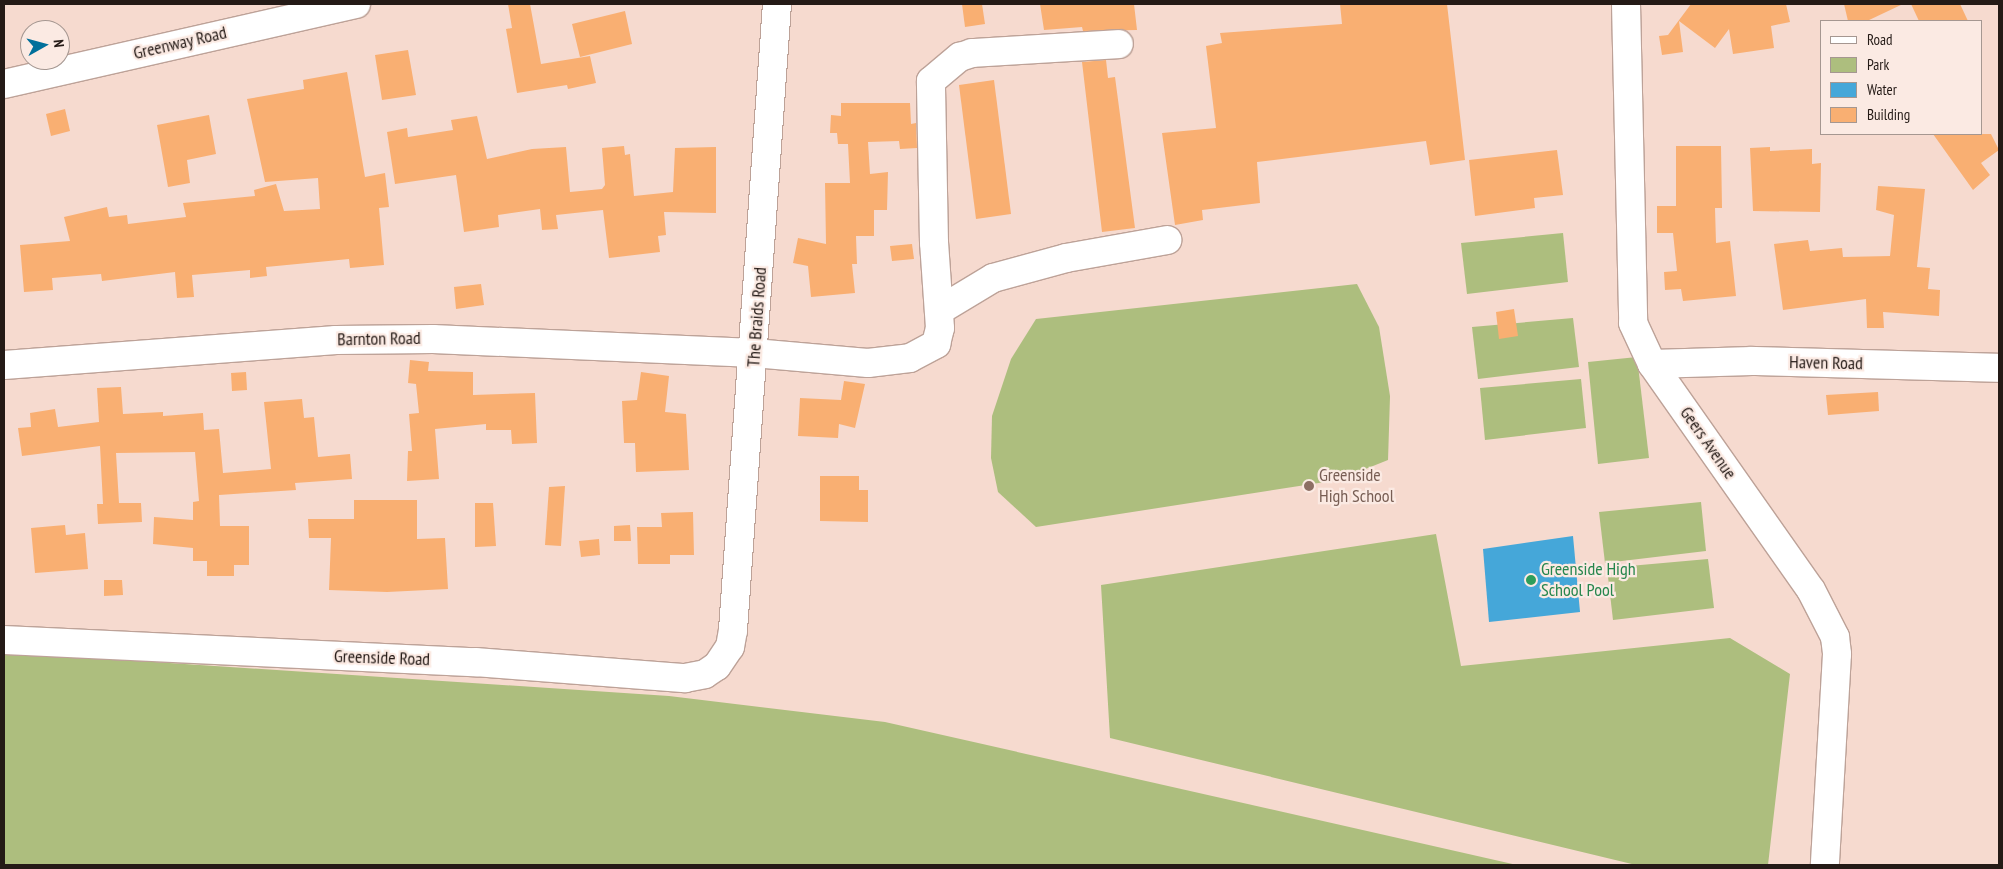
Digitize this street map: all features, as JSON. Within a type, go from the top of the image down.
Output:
[{"type":"street","name":"Greenway Road","points":[[4,84],[356,4]]},
{"type":"street","name":"The Braids Road","points":[[733,630],[778,4]]},
{"type":"street","name":"Geers Avenue","points":[[1626,4],[1631,308],[1638,338],[1652,364],[1811,590],[1835,636],[1837,663],[1825,865]]},
{"type":"street","points":[[1119,44],[972,52],[960,57],[932,81],[934,243],[940,310],[993,278],[1066,258],[1168,240]]},
{"type":"street","name":"Barnton Road","points":[[4,365],[222,351],[336,340],[432,339],[754,354],[868,363],[910,358],[936,344],[940,328],[940,310]]},
{"type":"street","name":"Haven Road","points":[[1652,364],[1752,361],[1999,368]]},
{"type":"street","name":"Greenside Road","points":[[4,640],[475,662],[686,678],[705,674],[717,666],[730,647],[733,630]]},
{"type":"green space","points":[[1563,233],[1568,282],[1467,294],[1461,243]]},
{"type":"green space","points":[[1357,284],[1379,327],[1390,396],[1388,460],[1338,480],[1036,527],[998,492],[991,458],[992,416],[1011,359],[1036,319]]},
{"type":"green space","points":[[1573,318],[1579,367],[1478,379],[1472,327]]},
{"type":"green space","points":[[1637,357],[1649,458],[1598,464],[1588,362]]},
{"type":"green space","points":[[1581,379],[1586,428],[1485,440],[1480,388]]},
{"type":"green space","points":[[1701,502],[1706,551],[1605,563],[1599,512]]},
{"type":"green space","points":[[1436,534],[1461,666],[1730,638],[1790,674],[1768,865],[1636,865],[1110,738],[1101,585]]},
{"type":"green space","points":[[1708,559],[1714,608],[1613,620],[1607,568]]},
{"type":"green space","points":[[4,652],[669,696],[885,722],[1517,865],[4,865]]},
{"type":"water","name":"Greenside High School Pool","points":[[1573,536],[1580,612],[1489,622],[1483,549]]},
{"type":"building","points":[[508,4],[530,4],[541,64],[590,56],[596,83],[568,89],[567,85],[517,93],[506,29],[512,28]]},
{"type":"building","points":[[962,4],[982,4],[985,24],[965,27]]},
{"type":"building","points":[[1040,4],[1134,4],[1137,30],[1083,31],[1082,27],[1044,30]]},
{"type":"building","points":[[1340,4],[1447,4],[1465,160],[1430,165],[1426,141],[1257,162],[1260,203],[1202,210],[1203,220],[1175,225],[1162,133],[1216,128],[1206,46],[1222,43],[1220,33],[1342,24]]},
{"type":"building","points":[[1691,4],[1786,4],[1790,22],[1771,26],[1774,48],[1733,54],[1729,29],[1715,48],[1679,21],[1683,52],[1662,55],[1659,36],[1668,35]]},
{"type":"building","points":[[1844,4],[1903,4],[1869,20],[1848,20]]},
{"type":"building","points":[[1911,4],[1960,4],[1968,20],[1919,20]]},
{"type":"building","points":[[625,11],[632,44],[580,57],[572,24]]},
{"type":"building","points":[[408,50],[416,95],[382,100],[375,55]]},
{"type":"building","points":[[1106,60],[1108,78],[1115,77],[1135,228],[1102,232],[1082,62]]},
{"type":"building","points":[[347,72],[365,177],[385,173],[389,207],[379,208],[384,265],[350,268],[349,259],[266,267],[267,276],[250,278],[250,270],[192,275],[194,297],[177,298],[175,272],[102,281],[101,274],[52,278],[53,290],[24,292],[20,245],[70,241],[64,217],[107,207],[109,217],[127,215],[128,224],[186,217],[183,203],[255,196],[254,190],[276,184],[284,211],[320,209],[318,178],[265,182],[247,99],[304,89],[303,80]]},
{"type":"building","points":[[994,80],[1011,214],[976,219],[959,85]]},
{"type":"building","points":[[841,103],[910,103],[911,124],[916,123],[917,148],[900,149],[899,141],[868,142],[870,174],[888,172],[887,210],[874,210],[874,236],[856,236],[857,264],[852,264],[855,293],[811,297],[808,266],[793,263],[798,238],[826,244],[825,183],[850,183],[848,144],[838,144],[837,133],[830,133],[831,115],[841,116]]},
{"type":"building","points":[[65,109],[70,131],[51,136],[46,114]]},
{"type":"building","points":[[209,115],[216,154],[187,160],[190,183],[168,187],[157,125]]},
{"type":"building","points":[[477,116],[487,159],[532,149],[566,147],[570,192],[602,189],[605,185],[602,148],[624,146],[625,155],[630,154],[634,196],[673,192],[675,148],[716,147],[716,213],[664,212],[666,235],[658,236],[660,252],[609,258],[603,210],[556,215],[558,229],[542,230],[540,209],[498,215],[499,227],[464,232],[456,175],[395,184],[387,132],[407,128],[408,137],[453,130],[451,120]]},
{"type":"building","points":[[1991,134],[1999,150],[1981,163],[1990,175],[1973,190],[1934,135]]},
{"type":"building","points":[[1676,146],[1721,146],[1722,208],[1715,208],[1716,243],[1730,241],[1736,296],[1683,301],[1681,289],[1665,290],[1664,272],[1677,271],[1673,233],[1657,233],[1657,206],[1676,206]]},
{"type":"building","points":[[1770,147],[1770,151],[1812,149],[1812,164],[1821,163],[1820,212],[1753,211],[1750,148]]},
{"type":"building","points":[[1557,150],[1563,195],[1534,198],[1535,208],[1475,216],[1469,160]]},
{"type":"building","points":[[1878,186],[1925,189],[1917,267],[1930,268],[1928,289],[1940,290],[1939,316],[1883,312],[1884,328],[1867,328],[1866,299],[1783,310],[1774,244],[1808,240],[1810,251],[1842,248],[1843,257],[1890,256],[1894,215],[1876,210]]},
{"type":"building","points":[[912,244],[914,259],[892,261],[890,246]]},
{"type":"building","points":[[481,284],[484,305],[456,309],[454,287]]},
{"type":"building","points":[[1514,309],[1518,336],[1499,339],[1496,312]]},
{"type":"building","points":[[410,360],[429,362],[428,371],[473,372],[473,395],[535,393],[537,443],[512,444],[511,430],[486,430],[486,424],[435,429],[439,479],[407,481],[408,451],[412,451],[409,414],[419,413],[416,384],[408,383]]},
{"type":"building","points":[[246,372],[247,390],[232,391],[231,373]]},
{"type":"building","points":[[641,372],[669,376],[665,412],[686,414],[689,470],[636,472],[635,443],[624,443],[622,401],[637,400]]},
{"type":"building","points":[[844,381],[865,384],[855,428],[839,424],[838,438],[798,436],[800,398],[841,400]]},
{"type":"building","points":[[121,387],[123,414],[163,412],[163,416],[203,413],[204,430],[219,429],[223,473],[271,469],[264,402],[302,399],[304,418],[314,417],[318,457],[350,454],[352,479],[295,483],[296,490],[219,495],[220,526],[249,526],[249,565],[234,565],[234,576],[207,576],[207,561],[193,561],[193,548],[153,544],[154,517],[193,520],[193,502],[199,501],[195,452],[116,453],[119,503],[141,503],[142,522],[98,524],[97,504],[103,504],[100,446],[22,456],[18,428],[31,427],[30,413],[55,409],[58,427],[99,422],[97,388]]},
{"type":"building","points":[[1878,392],[1879,411],[1828,415],[1826,395]]},
{"type":"building","points":[[820,476],[859,476],[859,490],[868,490],[868,522],[820,521]]},
{"type":"building","points":[[565,486],[561,546],[545,545],[549,487]]},
{"type":"building","points":[[354,500],[417,500],[417,539],[445,538],[448,589],[387,592],[329,590],[331,538],[309,538],[308,519],[354,519]]},
{"type":"building","points":[[475,503],[493,503],[496,546],[475,547]]},
{"type":"building","points":[[693,512],[694,555],[670,555],[670,564],[638,564],[637,527],[662,527],[661,513]]},
{"type":"building","points":[[65,525],[66,535],[85,533],[88,569],[35,573],[31,528]]},
{"type":"building","points":[[630,525],[631,541],[614,541],[614,526]]},
{"type":"building","points":[[599,539],[600,555],[581,557],[579,541]]},
{"type":"building","points":[[104,580],[122,580],[123,595],[104,596]]},
{"type":"place","name":"Greenside High School","points":[[1309,486]]},
{"type":"place","name":"Greenside High School Pool","points":[[1531,580]]}]
